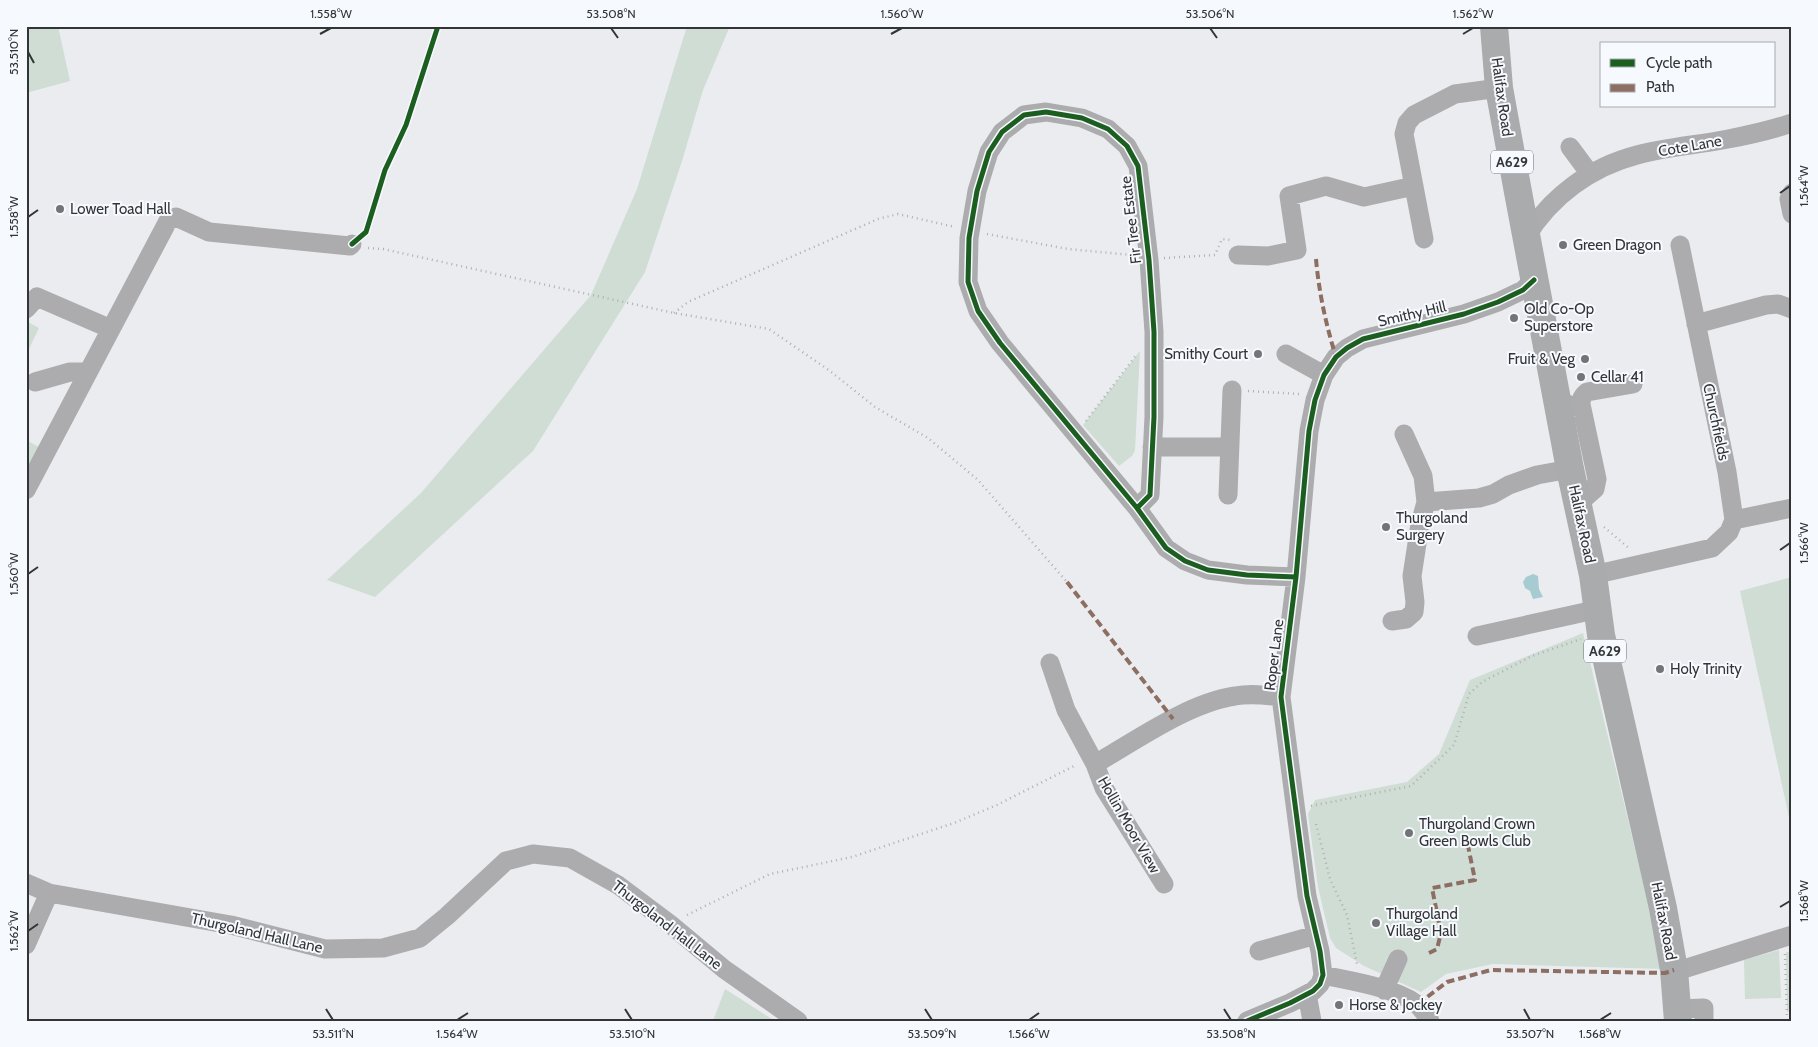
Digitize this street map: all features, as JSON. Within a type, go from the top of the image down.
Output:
[{"type":"highway","name":"Halifax Road","points":[[1494,26],[1499,88],[1526,237],[1534,280],[1570,405],[1570,469],[1593,575],[1600,620],[1663,908],[1674,972],[1678,1015]]},
{"type":"street","points":[[1424,239],[1404,134],[1407,123],[1414,114],[1455,94],[1499,88]]},
{"type":"street","name":"Fir Tree Estate","points":[[1137,508],[1150,495],[1154,332],[1149,260],[1138,166],[1127,146],[1108,129],[1082,118],[1046,112],[1024,115],[1002,132],[989,152],[977,191],[969,238],[968,282],[978,311],[1000,343],[1137,508],[1166,548],[1185,561],[1208,570],[1247,575],[1296,577]]},
{"type":"street","name":"Cote Lane","points":[[1526,237],[1534,224],[1552,203],[1577,182],[1610,164],[1638,154],[1731,139],[1792,123]]},
{"type":"street","points":[[1570,147],[1590,174]]},
{"type":"street","points":[[1238,255],[1268,256],[1297,250],[1288,196],[1326,186],[1364,197],[1414,186]]},
{"type":"street","points":[[1792,193],[1789,198],[1792,214]]},
{"type":"street","points":[[26,490],[168,221],[176,217],[209,232],[350,246],[352,244]]},
{"type":"street","name":"Churchfields","points":[[1680,245],[1727,472],[1734,520]]},
{"type":"street","name":"Smithy Hill","points":[[1316,396],[1324,375],[1336,357],[1347,348],[1364,339],[1464,314],[1498,302],[1523,290],[1534,280]]},
{"type":"street","points":[[26,309],[37,297],[110,329]]},
{"type":"street","points":[[1696,324],[1766,305],[1778,304],[1792,309]]},
{"type":"street","points":[[1286,354],[1324,375]]},
{"type":"street","points":[[35,382],[70,372],[87,372]]},
{"type":"street","points":[[1578,504],[1595,489],[1597,480],[1570,405],[1580,402],[1587,392],[1633,384]]},
{"type":"street","points":[[1228,495],[1232,390]]},
{"type":"street","name":"Roper Lane","points":[[1316,396],[1309,431],[1296,577],[1281,697],[1307,896],[1323,975]]},
{"type":"street","points":[[1392,621],[1406,619],[1414,612],[1415,602],[1412,576],[1420,524],[1426,502],[1423,476],[1404,434]]},
{"type":"street","points":[[1152,447],[1229,447]]},
{"type":"street","points":[[1426,502],[1479,498],[1537,475],[1570,469]]},
{"type":"street","points":[[1593,575],[1712,548],[1728,532],[1734,520],[1792,508]]},
{"type":"street","points":[[1477,636],[1600,620]]},
{"type":"street","name":"Hollin Moor View","points":[[1050,663],[1066,710],[1093,761],[1104,788],[1164,884]]},
{"type":"street","name":"Hollin Moor View","points":[[1093,761],[1178,716],[1210,702],[1235,696],[1259,694],[1281,697]]},
{"type":"street","name":"Thurgoland Hall Lane","points":[[26,883],[49,893],[231,925],[325,949],[383,948],[420,938],[447,916],[506,861],[533,854],[570,858],[618,885],[670,924],[724,969],[798,1021]]},
{"type":"street","points":[[26,945],[49,893]]},
{"type":"street","points":[[1259,951],[1316,935]]},
{"type":"street","points":[[1674,972],[1787,936]]},
{"type":"street","points":[[1384,990],[1398,959]]},
{"type":"street","points":[[1247,1021],[1307,994],[1320,984],[1323,975],[1359,983],[1407,998],[1418,1004],[1430,1021]]},
{"type":"street","points":[[1307,994],[1312,1021]]},
{"type":"street","points":[[1678,1015],[1704,1008],[1704,1021]]},
{"type":"path","points":[[352,244],[383,248],[674,313],[769,329],[830,371],[874,407],[928,438],[978,480],[1067,582]]},
{"type":"path","points":[[1076,434],[1154,332]]},
{"type":"path","points":[[1232,390],[1316,396]]},
{"type":"path","points":[[1578,504],[1646,563]]},
{"type":"path","points":[[1296,813],[1321,804],[1411,786],[1454,745],[1469,694],[1482,682],[1600,620]]},
{"type":"path","points":[[670,924],[770,874],[852,857],[954,823],[1093,761]]},
{"type":"path","points":[[1296,813],[1306,813],[1315,822],[1330,879],[1346,915],[1359,983]]},
{"type":"path","points":[[1787,936],[1787,1020]]},
{"type":"shaded area","points":[[26,26],[58,26],[70,81],[26,93]]},
{"type":"shaded area","points":[[687,26],[730,26],[703,90],[682,161],[645,272],[533,451],[375,597],[327,580],[421,493],[591,295],[637,189]]},
{"type":"shaded area","points":[[26,321],[39,328],[26,355]]},
{"type":"shaded area","points":[[1140,351],[1135,450],[1132,456],[1119,466],[1083,425]]},
{"type":"shaded area","points":[[26,440],[39,447],[26,472]]},
{"type":"shaded area","points":[[1792,577],[1792,831],[1740,591]]},
{"type":"shaded area","points":[[1583,633],[1664,969],[1493,964],[1446,974],[1421,992],[1364,966],[1336,948],[1330,938],[1318,887],[1308,814],[1315,800],[1407,782],[1439,754],[1470,680]]},
{"type":"shaded area","points":[[1779,950],[1781,998],[1745,999],[1744,960]]},
{"type":"shaded area","points":[[1786,952],[1792,952],[1792,1012],[1787,1012]]},
{"type":"shaded area","points":[[725,989],[775,1021],[713,1021]]},
{"type":"water","points":[[1533,574],[1538,576],[1539,589],[1543,597],[1533,599],[1530,591],[1525,588],[1523,582],[1526,577]]},
{"type":"marked path","points":[[1316,259],[1323,309],[1336,357]]},
{"type":"marked path","points":[[1067,582],[1173,719]]},
{"type":"marked path","points":[[1429,953],[1437,949],[1441,933],[1432,888],[1475,880],[1466,836]]},
{"type":"marked path","points":[[1418,1004],[1447,982],[1491,970],[1665,973],[1674,970]]},
{"type":"cycle path","points":[[352,244],[366,232],[385,170],[406,125],[438,26]]},
{"type":"cycle path","points":[[1137,508],[1150,495],[1154,417],[1154,332],[1149,260],[1138,166],[1127,146],[1108,129],[1082,118],[1046,112],[1024,115],[1002,132],[989,152],[977,191],[969,238],[968,282],[978,311],[1000,343],[1137,508],[1166,548],[1185,561],[1208,570],[1247,575],[1296,577]]},
{"type":"cycle path","points":[[1247,1021],[1313,991],[1320,984],[1323,975],[1320,951],[1307,896],[1281,697],[1296,577],[1309,431],[1315,400],[1324,375],[1336,357],[1363,339],[1464,314],[1498,302],[1523,290],[1534,280]]},
{"type":"place","name":"Lower Toad Hall","points":[[60,209]]},
{"type":"place","name":"Green Dragon","points":[[1563,245]]},
{"type":"place","name":"Old Co-Op Superstore","points":[[1514,318]]},
{"type":"place","name":"Smithy Court","points":[[1258,354]]},
{"type":"place","name":"Fruit & Veg","points":[[1585,359]]},
{"type":"place","name":"Cellar 41","points":[[1581,377]]},
{"type":"place","name":"Thurgoland Surgery","points":[[1386,527]]},
{"type":"place","name":"Holy Trinity","points":[[1660,669]]},
{"type":"place","name":"Thurgoland Crown Green Bowls Club","points":[[1409,833]]},
{"type":"place","name":"Thurgoland Village Hall","points":[[1376,923]]},
{"type":"place","name":"Horse & Jockey","points":[[1339,1005]]}]
